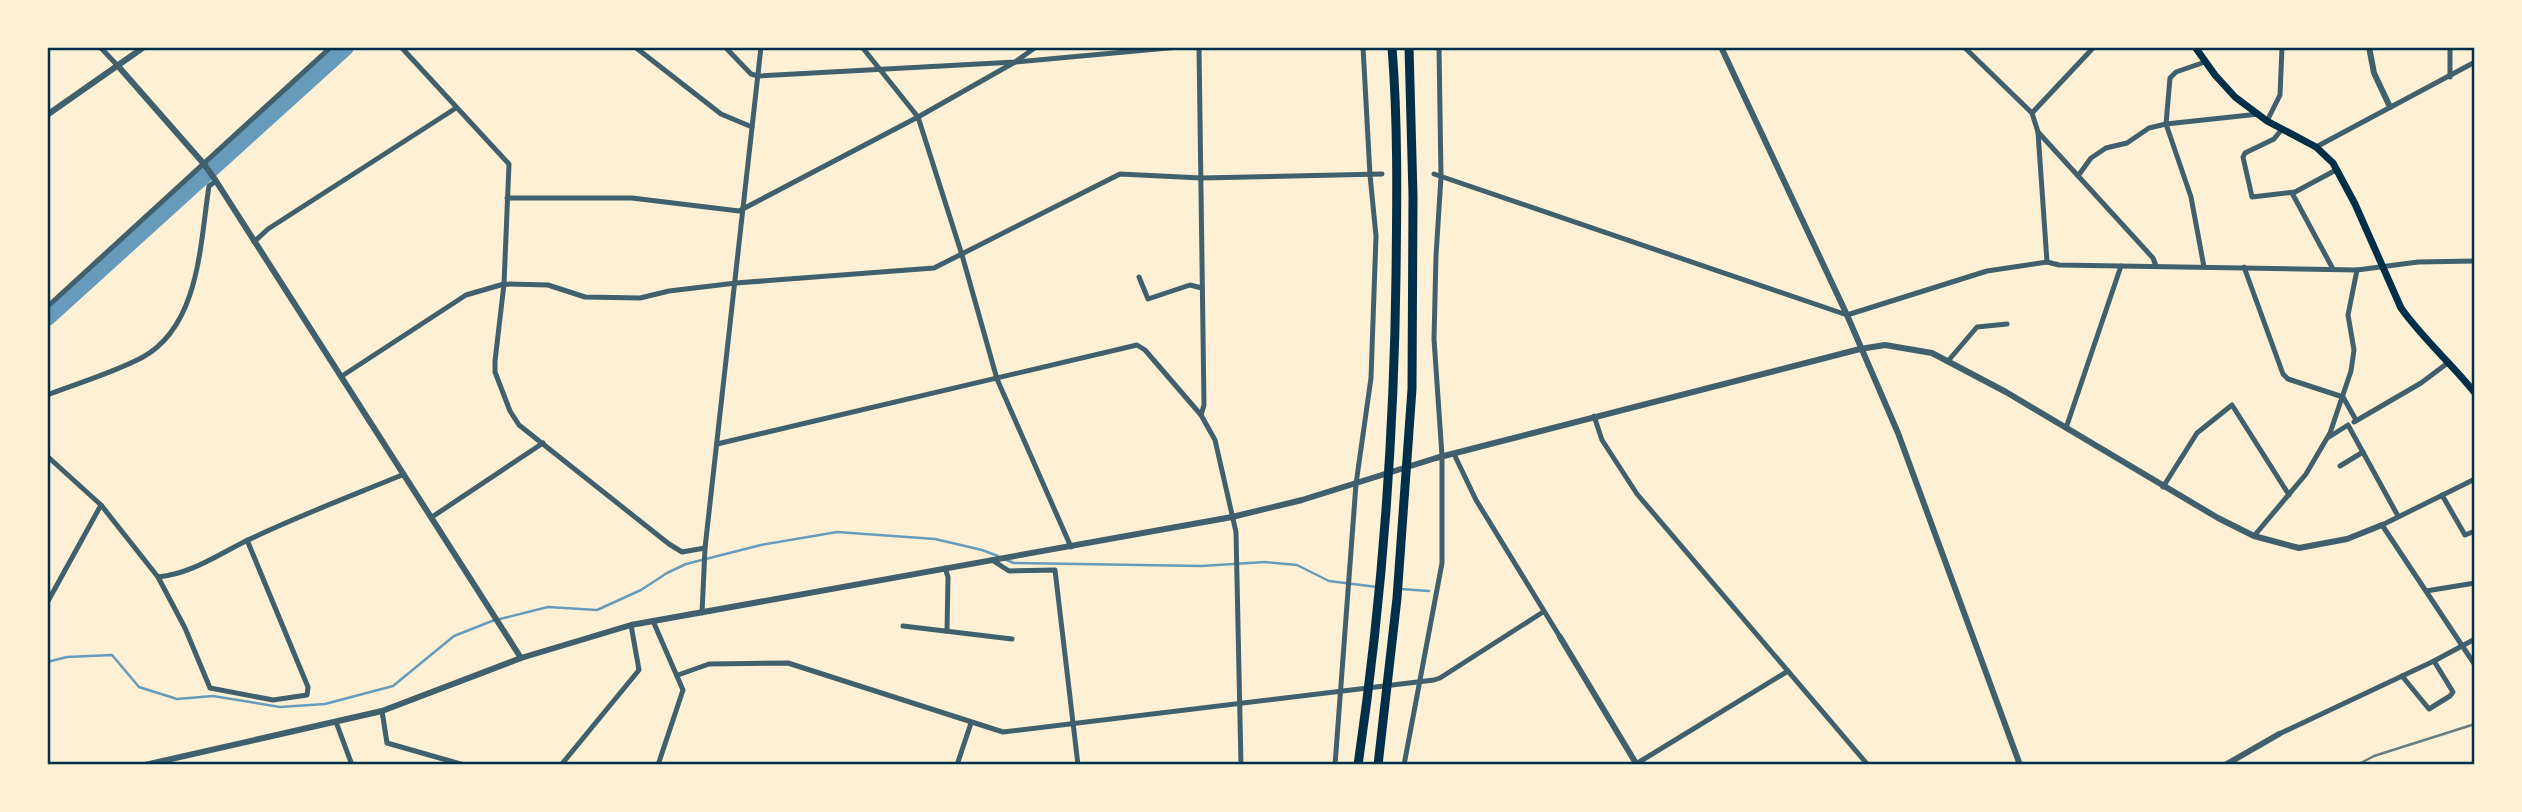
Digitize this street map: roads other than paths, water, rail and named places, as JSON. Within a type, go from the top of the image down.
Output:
[{"type":"highway","points":[[1358,765],[1379,595],[1395,382],[1397,197],[1392,47]]},
{"type":"highway","points":[[1378,765],[1397,598],[1412,389],[1413,196],[1409,47]]},
{"type":"main road","points":[[2195,47],[2235,97],[2267,121],[2323,152],[2355,204],[2401,308],[2473,388]]},
{"type":"street","points":[[100,47],[216,181],[521,659]]},
{"type":"street","points":[[47,115],[144,47]]},
{"type":"street","points":[[47,307],[331,47]]},
{"type":"street","points":[[401,47],[509,164],[504,284],[495,372],[515,419],[669,544],[682,552],[705,548]]},
{"type":"street","points":[[635,47],[722,114],[752,127]]},
{"type":"street","points":[[725,47],[751,74],[758,76],[1015,62],[1179,47]]},
{"type":"street","points":[[702,613],[705,548],[761,47]]},
{"type":"street","points":[[862,47],[918,117],[962,255],[997,379],[1071,547]]},
{"type":"street","points":[[507,198],[632,198],[739,211],[918,117],[1015,62],[1035,47]]},
{"type":"street","points":[[1199,47],[1204,405],[1200,415]]},
{"type":"street","points":[[1335,765],[1356,484],[1371,378],[1376,236],[1363,47]]},
{"type":"street","points":[[1404,765],[1442,563],[1434,339],[1441,177],[1439,47]]},
{"type":"street","points":[[1721,47],[1847,315],[1898,433],[2020,765]]},
{"type":"street","points":[[1964,47],[2032,113],[2038,132],[2047,262]]},
{"type":"street","points":[[2032,113],[2094,47]]},
{"type":"street","points":[[2267,121],[2280,95],[2282,47]]},
{"type":"street","points":[[2369,47],[2374,73],[2390,107]]},
{"type":"street","points":[[2450,47],[2450,77]]},
{"type":"street","points":[[2204,267],[2191,197],[2166,124],[2170,78],[2175,72],[2206,62]]},
{"type":"street","points":[[2316,147],[2475,62]]},
{"type":"street","points":[[254,242],[268,229],[456,108]]},
{"type":"street","points":[[2078,176],[2091,158],[2106,148],[2127,143],[2149,128],[2259,114]]},
{"type":"street","points":[[2282,129],[2274,139],[2242,157],[2252,197],[2292,192],[2336,170]]},
{"type":"street","points":[[2038,132],[2153,258],[2156,266]]},
{"type":"street","points":[[342,376],[466,295],[504,284],[548,285],[584,297],[640,298],[669,291],[736,283],[934,268],[1120,174],[1200,178],[1382,173]]},
{"type":"street","points":[[1434,174],[1847,315],[1987,271],[2047,262],[2059,265],[2357,270],[2418,262],[2475,261]]},
{"type":"street","points":[[47,396],[144,356],[163,341],[178,323],[189,296],[209,186],[216,181]]},
{"type":"street","points":[[2292,192],[2333,269]]},
{"type":"street","points":[[2066,428],[2121,266]]},
{"type":"street","points":[[2244,267],[2283,374],[2288,379],[2343,397],[2356,420]]},
{"type":"street","points":[[2254,536],[2305,474],[2327,438],[2343,397],[2354,350],[2348,315],[2357,270]]},
{"type":"street","points":[[1139,277],[1148,299],[1190,285],[1202,288]]},
{"type":"street","points":[[1948,361],[1977,327],[2007,324]]},
{"type":"street","points":[[717,444],[1137,345],[1145,350],[1200,415],[1215,440],[1236,532],[1241,765]]},
{"type":"street","points":[[145,765],[382,711],[521,659],[631,625],[1232,517],[1356,484],[1439,457],[1594,416],[1885,345],[1932,353],[2066,428],[2163,487],[2254,536],[2299,548],[2347,539],[2382,525],[2475,479]]},
{"type":"street","points":[[2327,438],[2421,383],[2449,362]]},
{"type":"street","points":[[2163,487],[2197,433],[2232,405],[2289,495]]},
{"type":"street","points":[[1594,416],[1602,440],[1637,494],[1868,765]]},
{"type":"street","points":[[2348,425],[2398,516]]},
{"type":"street","points":[[432,517],[543,443]]},
{"type":"street","points":[[2340,466],[2363,452]]},
{"type":"street","points":[[1454,454],[1476,500],[1637,764],[1788,671]]},
{"type":"street","points":[[47,456],[102,505],[158,577],[185,628],[212,691],[273,700],[307,695],[308,687],[247,540]]},
{"type":"street","points":[[158,577],[205,563],[247,540],[402,475]]},
{"type":"street","points":[[2442,495],[2465,535],[2475,531]]},
{"type":"street","points":[[47,603],[102,505]]},
{"type":"street","points":[[2382,525],[2475,665]]},
{"type":"street","points":[[991,560],[1009,571],[1055,570],[1078,765]]},
{"type":"street","points":[[945,568],[948,577],[947,631]]},
{"type":"street","points":[[2426,591],[2475,583]]},
{"type":"street","points":[[678,675],[709,664],[788,663],[1003,732],[1075,725],[1241,701],[1434,680],[1543,612]]},
{"type":"street","points":[[653,621],[683,690],[658,765]]},
{"type":"street","points":[[561,765],[639,670],[631,625]]},
{"type":"street","points":[[903,626],[1012,639]]},
{"type":"street","points":[[2225,765],[2279,734],[2475,639]]},
{"type":"street","points":[[2402,676],[2429,709],[2451,696],[2453,692],[2434,661]]},
{"type":"street","points":[[382,711],[387,743],[464,765]]},
{"type":"street","points":[[336,722],[352,765]]},
{"type":"street","points":[[957,765],[971,723]]},
{"type":"waterway","points":[[47,317],[345,47]]},
{"type":"waterway","points":[[47,662],[67,657],[112,655],[139,687],[177,699],[213,696],[280,707],[325,704],[393,686],[454,636],[492,621],[548,607],[597,610],[641,590],[686,564],[761,545],[837,532],[935,539],[998,556]]},
{"type":"waterway","points":[[1004,559],[1014,563],[1201,566],[1265,562],[1297,565],[1329,581],[1377,587]]},
{"type":"waterway","points":[[1401,589],[1429,591]]},
{"type":"railway","points":[[2357,765],[2374,756],[2475,724]]}]
